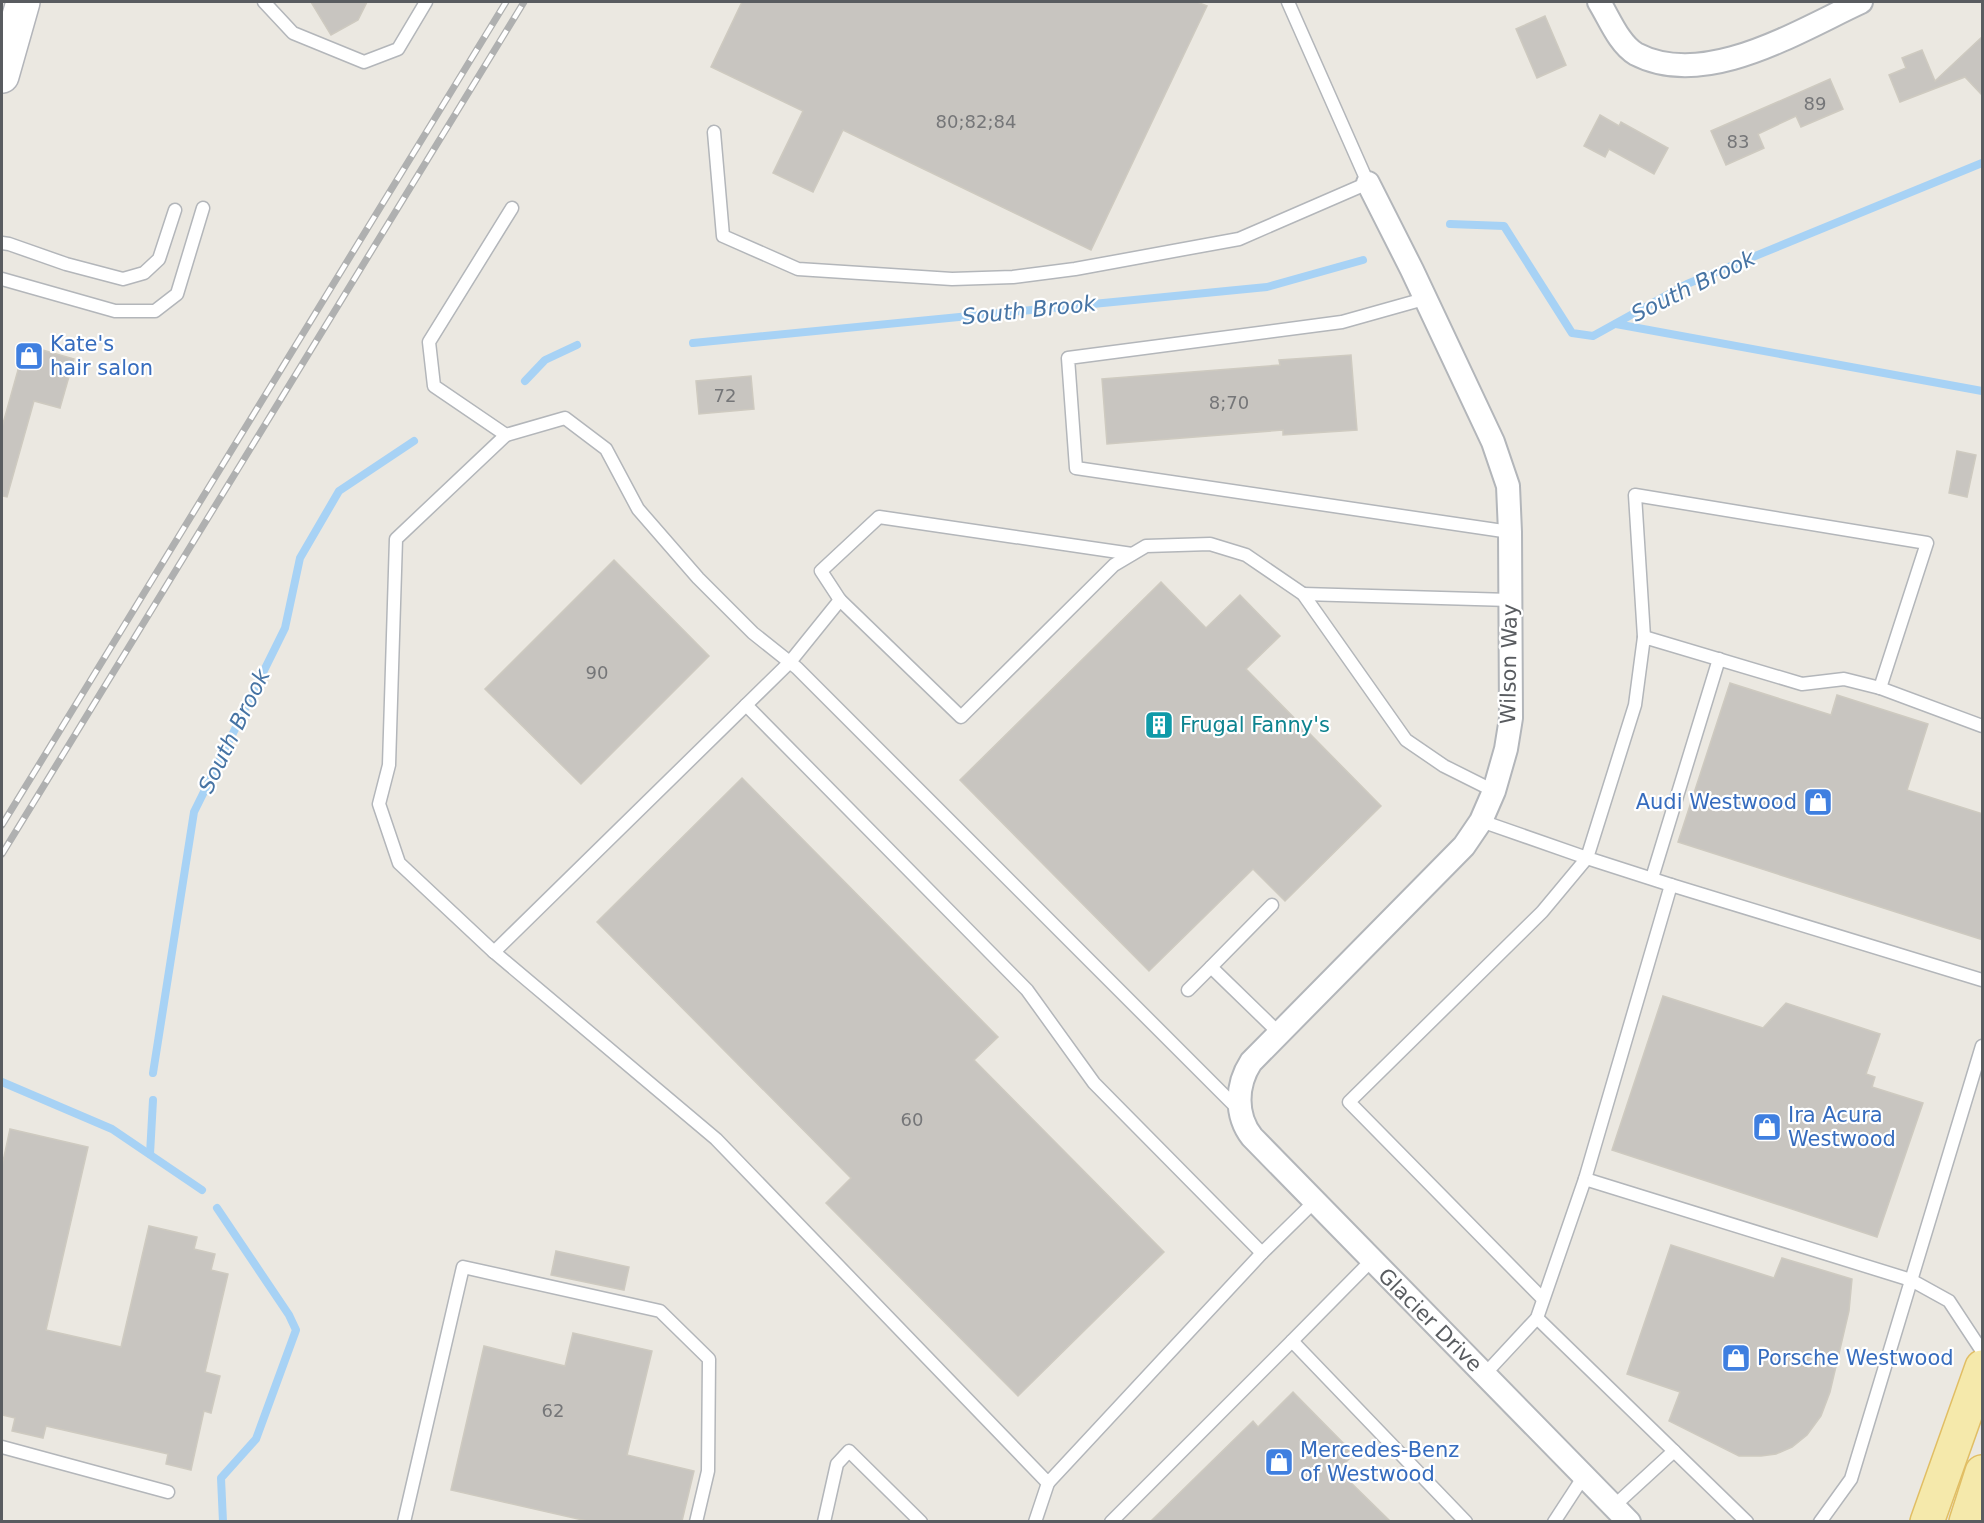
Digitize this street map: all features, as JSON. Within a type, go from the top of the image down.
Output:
[{"type":"main road","points":[[2,72],[22,2]]},
{"type":"main road","points":[[1927,1521],[1983,1367]]},
{"type":"main road","points":[[1966,1521],[1983,1472]]},
{"type":"street","points":[[1599,2],[1622,41],[1635,53],[1659,61],[1692,65],[1723,61],[1750,53],[1861,2]]},
{"type":"street","name":"Wilson Way","points":[[1241,1112],[1240,1087],[1243,1074],[1251,1062],[1464,846],[1481,821],[1494,791],[1506,748],[1511,718],[1508,486],[1493,442],[1412,270],[1368,183]]},
{"type":"street","name":"Glacier Drive","points":[[1241,1112],[1243,1122],[1252,1137],[1621,1514]]},
{"type":"lane","points":[[264,2],[293,33],[364,62],[398,49],[426,2]]},
{"type":"lane","points":[[714,132],[723,236],[798,269],[952,279],[1013,277],[1075,270],[1239,239],[1368,183],[1288,2]]},
{"type":"lane","points":[[2,279],[115,311],[155,311],[177,294],[203,208]]},
{"type":"lane","points":[[506,435],[434,386],[429,342],[512,208]]},
{"type":"lane","points":[[2,243],[66,264],[123,279],[144,273],[159,259],[175,210]]},
{"type":"lane","points":[[1424,299],[1342,322],[1068,358],[1076,468],[1510,532]]},
{"type":"lane","points":[[1048,1483],[716,1139],[494,952],[399,863],[379,804],[389,765],[396,539],[506,435],[565,418],[606,449],[638,509],[669,546],[753,633],[790,662],[1241,1112]]},
{"type":"lane","points":[[1543,1299],[1349,1102],[1542,912],[1587,858],[1635,705],[1644,637],[1635,495],[1927,543],[1880,688]]},
{"type":"lane","points":[[1132,554],[879,518],[821,571],[840,600],[961,717],[1114,565],[1146,546],[1210,544],[1246,555],[1302,594],[1406,740],[1444,766],[1494,791]]},
{"type":"lane","points":[[1302,594],[1510,600]]},
{"type":"lane","points":[[494,952],[790,662],[840,600]]},
{"type":"lane","points":[[1644,637],[1802,684],[1844,679],[1880,688],[1983,726]]},
{"type":"lane","points":[[1652,878],[1719,659]]},
{"type":"lane","points":[[746,705],[1027,990],[1094,1083],[1262,1253]]},
{"type":"lane","points":[[1481,821],[1671,885],[1983,980]]},
{"type":"lane","points":[[1484,1375],[1537,1318],[1585,1179],[1671,885]]},
{"type":"lane","points":[[1188,990],[1272,905]]},
{"type":"lane","points":[[1211,967],[1279,1033]]},
{"type":"lane","points":[[1820,1521],[1851,1479],[1982,1050]]},
{"type":"lane","points":[[1585,1179],[1911,1281],[1949,1301],[1983,1350]]},
{"type":"lane","points":[[1035,1521],[1048,1483],[1262,1253],[1314,1202]]},
{"type":"lane","points":[[1111,1521],[1372,1260]]},
{"type":"lane","points":[[404,1521],[463,1267],[660,1311],[709,1359],[708,1472],[696,1521]]},
{"type":"lane","points":[[1537,1318],[1747,1521]]},
{"type":"lane","points":[[1292,1341],[1467,1521]]},
{"type":"lane","points":[[2,1447],[168,1492]]},
{"type":"lane","points":[[1621,1514],[1674,1450]]},
{"type":"lane","points":[[824,1521],[837,1464],[849,1451],[921,1521]]},
{"type":"lane","points":[[1554,1521],[1584,1476]]},
{"type":"building","points":[[311,2],[367,2],[358,20],[331,35]]},
{"type":"building","points":[[742,2],[1197,2],[1207,6],[1091,250],[843,130],[813,192],[773,173],[803,111],[711,67]]},
{"type":"building","points":[[1545,16],[1566,65],[1537,78],[1516,29]]},
{"type":"building","points":[[1983,36],[1983,96],[1965,77],[1900,102],[1889,75],[1906,68],[1902,58],[1922,50],[1935,81]]},
{"type":"building","points":[[1830,79],[1843,109],[1801,127],[1796,116],[1758,134],[1764,148],[1726,165],[1711,131]]},
{"type":"building","points":[[1600,115],[1619,126],[1621,122],[1668,148],[1654,174],[1609,149],[1605,157],[1584,146]]},
{"type":"building","points":[[25,345],[74,359],[60,408],[34,401],[7,497],[2,496],[2,427]]},
{"type":"building","points":[[1351,355],[1357,430],[1283,435],[1283,430],[1107,444],[1102,379],[1280,365],[1279,360]]},
{"type":"building","points":[[751,376],[754,409],[699,414],[696,381]]},
{"type":"building","points":[[1957,451],[1976,455],[1967,497],[1949,493]]},
{"type":"building","points":[[614,560],[709,656],[581,784],[485,689]]},
{"type":"building","name":"Frugal Fanny's","points":[[1161,582],[1206,628],[1240,595],[1280,636],[1246,669],[1381,806],[1285,901],[1253,869],[1149,971],[960,780]]},
{"type":"building","name":"Audi Westwood","points":[[1730,683],[1831,715],[1837,695],[1928,724],[1907,790],[1983,814],[1983,940],[1678,842]]},
{"type":"building","points":[[742,778],[998,1037],[974,1060],[1164,1252],[1018,1396],[826,1203],[851,1178],[597,922]]},
{"type":"building","name":"Ira Acura Westwood","points":[[1663,996],[1763,1028],[1786,1003],[1880,1034],[1866,1074],[1875,1077],[1872,1087],[1923,1103],[1877,1237],[1612,1150]]},
{"type":"building","points":[[10,1129],[88,1147],[46,1330],[121,1347],[149,1226],[197,1237],[194,1249],[215,1254],[211,1270],[228,1274],[205,1372],[220,1376],[211,1413],[204,1411],[191,1470],[166,1464],[168,1454],[46,1426],[43,1438],[12,1431],[15,1418],[2,1415],[2,1166]]},
{"type":"building","name":"Porsche Westwood","points":[[1671,1245],[1774,1278],[1782,1258],[1852,1279],[1849,1311],[1830,1392],[1821,1416],[1807,1435],[1792,1447],[1776,1454],[1739,1456],[1669,1421],[1680,1392],[1627,1374]]},
{"type":"building","points":[[556,1251],[629,1267],[624,1290],[551,1275]]},
{"type":"building","points":[[573,1333],[652,1351],[627,1455],[694,1471],[682,1521],[587,1521],[451,1490],[484,1346],[565,1366]]},
{"type":"building","name":"Mercedes-Benz of Westwood","points":[[1293,1392],[1354,1454],[1338,1470],[1390,1521],[1151,1521],[1253,1421],[1258,1427]]},
{"type":"waterway","name":"South Brook","points":[[1450,224],[1504,226],[1572,333],[1593,336],[1687,284],[1982,163]]},
{"type":"waterway","name":"South Brook","points":[[693,343],[1267,287],[1363,260]]},
{"type":"waterway","points":[[1616,324],[1982,391]]},
{"type":"waterway","name":"South Brook","points":[[525,381],[545,360],[577,345]]},
{"type":"waterway","name":"South Brook","points":[[153,1073],[194,812],[285,628],[300,558],[339,491],[414,441]]},
{"type":"waterway","points":[[2,1082],[112,1129],[202,1190]]},
{"type":"waterway","name":"South Brook","points":[[150,1154],[153,1100]]},
{"type":"waterway","points":[[217,1208],[289,1315],[296,1330],[256,1439],[221,1478],[223,1522]]},
{"type":"railway","points":[[2,825],[506,2]]},
{"type":"railway","points":[[2,854],[524,2]]},
{"type":"place","name":"Kate's hair salon","points":[[29,356]]},
{"type":"place","name":"Frugal Fanny's","points":[[1159,725]]},
{"type":"place","name":"Audi Westwood","points":[[1818,802]]},
{"type":"place","name":"Ira Acura Westwood","points":[[1767,1127]]},
{"type":"place","name":"Porsche Westwood","points":[[1736,1358]]},
{"type":"place","name":"Mercedes-Benz of Westwood","points":[[1279,1462]]}]
